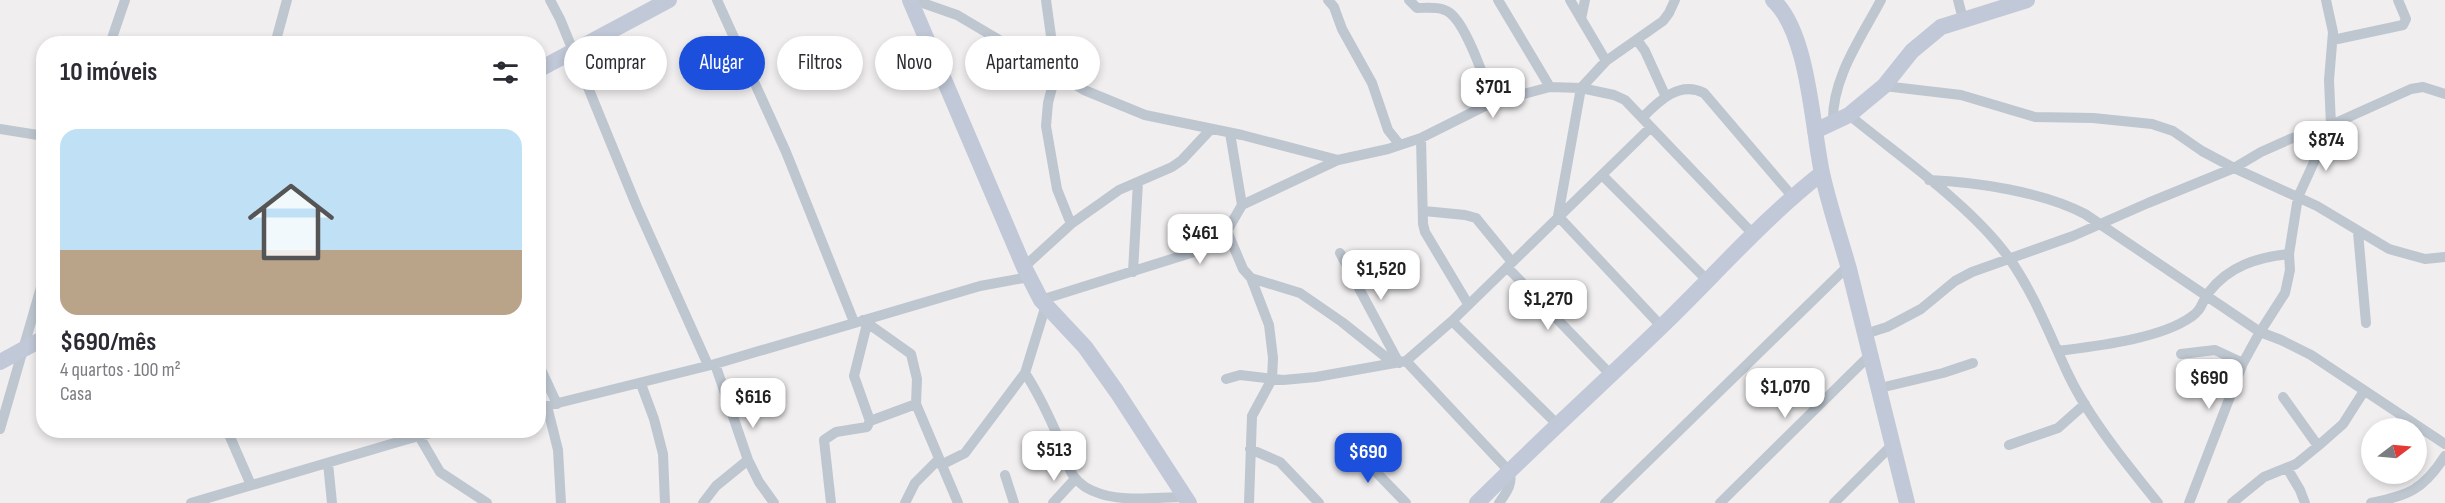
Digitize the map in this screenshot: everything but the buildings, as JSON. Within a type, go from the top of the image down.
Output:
[{"type":"street","points":[[113,36],[125,0]]},
{"type":"street","points":[[277,36],[287,0]]},
{"type":"street","points":[[550,0],[566,36]]},
{"type":"street","points":[[602,36],[669,0]]},
{"type":"street","points":[[717,0],[862,322],[854,376],[870,421]]},
{"type":"street","points":[[912,0],[957,15],[993,36]]},
{"type":"street","points":[[912,0],[1026,272],[1044,302],[1085,347],[1187,500]]},
{"type":"street","points":[[1046,0],[1051,36]]},
{"type":"street","points":[[1328,0],[1334,7],[1342,29],[1372,83],[1388,130],[1400,145]]},
{"type":"street","points":[[1409,0],[1417,8],[1441,9],[1450,13],[1477,57],[1493,102]]},
{"type":"street","points":[[1498,0],[1550,87]]},
{"type":"street","points":[[1570,0],[1606,61]]},
{"type":"street","points":[[1581,19],[1585,0]]},
{"type":"street","points":[[1558,216],[1581,88],[1606,61],[1663,21],[1675,0]]},
{"type":"street","points":[[1774,0],[1790,26],[1799,50],[1822,173],[1880,388],[1907,503]]},
{"type":"street","points":[[1833,124],[1836,90],[1881,0]]},
{"type":"street","points":[[1958,0],[1963,20]]},
{"type":"street","points":[[1815,131],[1849,115],[1884,86],[1926,37],[1941,27],[2027,0]]},
{"type":"street","points":[[2189,503],[2243,363],[2285,293],[2290,270],[2289,254],[2298,197],[2331,124],[2329,80],[2333,40],[2326,0]]},
{"type":"street","points":[[2333,40],[2403,25],[2406,18],[2398,0]]},
{"type":"street","points":[[1637,40],[1645,51],[1665,95]]},
{"type":"street","points":[[546,66],[564,56]]},
{"type":"street","points":[[1884,86],[1961,95],[2035,117],[2093,118],[2152,124],[2173,131],[2202,151],[2234,168],[2317,206],[2389,249],[2425,259],[2445,257]]},
{"type":"street","points":[[1044,302],[1194,252],[1216,242],[1227,231],[1242,205],[1338,160],[1421,138],[1493,102],[1550,87],[1581,88],[1614,94],[1625,100],[1752,233]]},
{"type":"street","points":[[1865,334],[1887,327],[1921,309],[1955,281],[1972,272],[2101,224],[2234,168],[2261,152],[2412,89],[2423,87],[2443,94],[2445,104]]},
{"type":"street","points":[[1641,118],[1665,95],[1689,89],[1704,93],[1792,196]]},
{"type":"street","points":[[589,90],[711,365],[748,460],[759,482],[774,503]]},
{"type":"street","points":[[1051,90],[1046,126],[1057,189],[1071,224]]},
{"type":"street","points":[[1084,90],[1145,114],[1338,160]]},
{"type":"street","points":[[1849,115],[1929,180],[1993,238],[2009,258],[2043,316],[2069,377],[2085,404],[2158,503]]},
{"type":"street","points":[[1226,379],[1240,375],[1282,380],[1316,377],[1399,362],[1452,321],[1650,128]]},
{"type":"street","points":[[0,129],[36,135]]},
{"type":"street","points":[[561,503],[558,450],[548,406],[711,365],[1026,272],[1071,224],[1119,190],[1172,167],[1182,160],[1211,129]]},
{"type":"street","points":[[1230,133],[1242,205]]},
{"type":"street","points":[[1421,138],[1425,232],[1468,304]]},
{"type":"street","points":[[1477,503],[1557,424],[1662,327],[1752,233],[1792,196],[1822,173]]},
{"type":"street","points":[[1602,174],[1707,280]]},
{"type":"street","points":[[1929,180],[2030,194],[2065,203],[2101,224],[2260,332],[2311,356],[2445,444]]},
{"type":"street","points":[[1133,272],[1138,182]]},
{"type":"street","points":[[1424,211],[1476,218],[1510,265],[1610,375]]},
{"type":"street","points":[[1558,216],[1662,327]]},
{"type":"street","points":[[1227,231],[1242,269],[1251,278],[1269,325],[1273,358],[1272,379],[1254,410],[1250,449],[1249,503]]},
{"type":"street","points":[[2358,232],[2366,323]]},
{"type":"street","points":[[1340,253],[1399,362]]},
{"type":"street","points":[[2058,351],[2112,344],[2175,325],[2202,309],[2206,295],[2229,272],[2245,263],[2289,254]]},
{"type":"street","points":[[1605,503],[1848,266]]},
{"type":"street","points":[[1251,278],[1300,293],[1399,362],[1509,471],[1512,477],[1499,503]]},
{"type":"street","points":[[905,503],[915,483],[940,463],[965,453],[1025,373],[1044,302]]},
{"type":"street","points":[[0,429],[36,304]]},
{"type":"street","points":[[1452,321],[1557,424]]},
{"type":"street","points":[[862,322],[911,354],[917,379],[916,404],[958,503]]},
{"type":"street","points":[[0,362],[36,342]]},
{"type":"street","points":[[2181,354],[2215,350],[2243,363]]},
{"type":"street","points":[[1720,503],[1871,354]]},
{"type":"street","points":[[1880,388],[1943,373],[1973,363]]},
{"type":"street","points":[[1025,373],[1056,433],[1067,467],[1084,488],[1121,500],[1187,500]]},
{"type":"street","points":[[641,384],[654,419],[663,454],[665,503]]},
{"type":"street","points":[[2232,503],[2264,477],[2296,464],[2318,446],[2343,424],[2364,391]]},
{"type":"street","points":[[2283,397],[2318,446]]},
{"type":"street","points":[[831,503],[823,442],[836,432],[867,427],[870,421],[916,404]]},
{"type":"street","points":[[2009,445],[2058,428],[2085,404]]},
{"type":"street","points":[[230,438],[251,485]]},
{"type":"street","points":[[191,503],[328,463],[401,438]]},
{"type":"street","points":[[412,438],[440,472],[487,503]]},
{"type":"street","points":[[1834,503],[1893,444]]},
{"type":"street","points":[[1351,446],[1406,503]]},
{"type":"street","points":[[1250,449],[1280,462],[1319,503]]},
{"type":"street","points":[[2371,503],[2400,497],[2413,490],[2425,482],[2445,456]]},
{"type":"street","points":[[703,503],[716,486],[748,460]]},
{"type":"street","points":[[328,463],[332,503]]},
{"type":"street","points":[[2287,468],[2305,503]]},
{"type":"street","points":[[1005,475],[1014,503]]},
{"type":"street","points":[[1053,503],[1075,479]]}]
